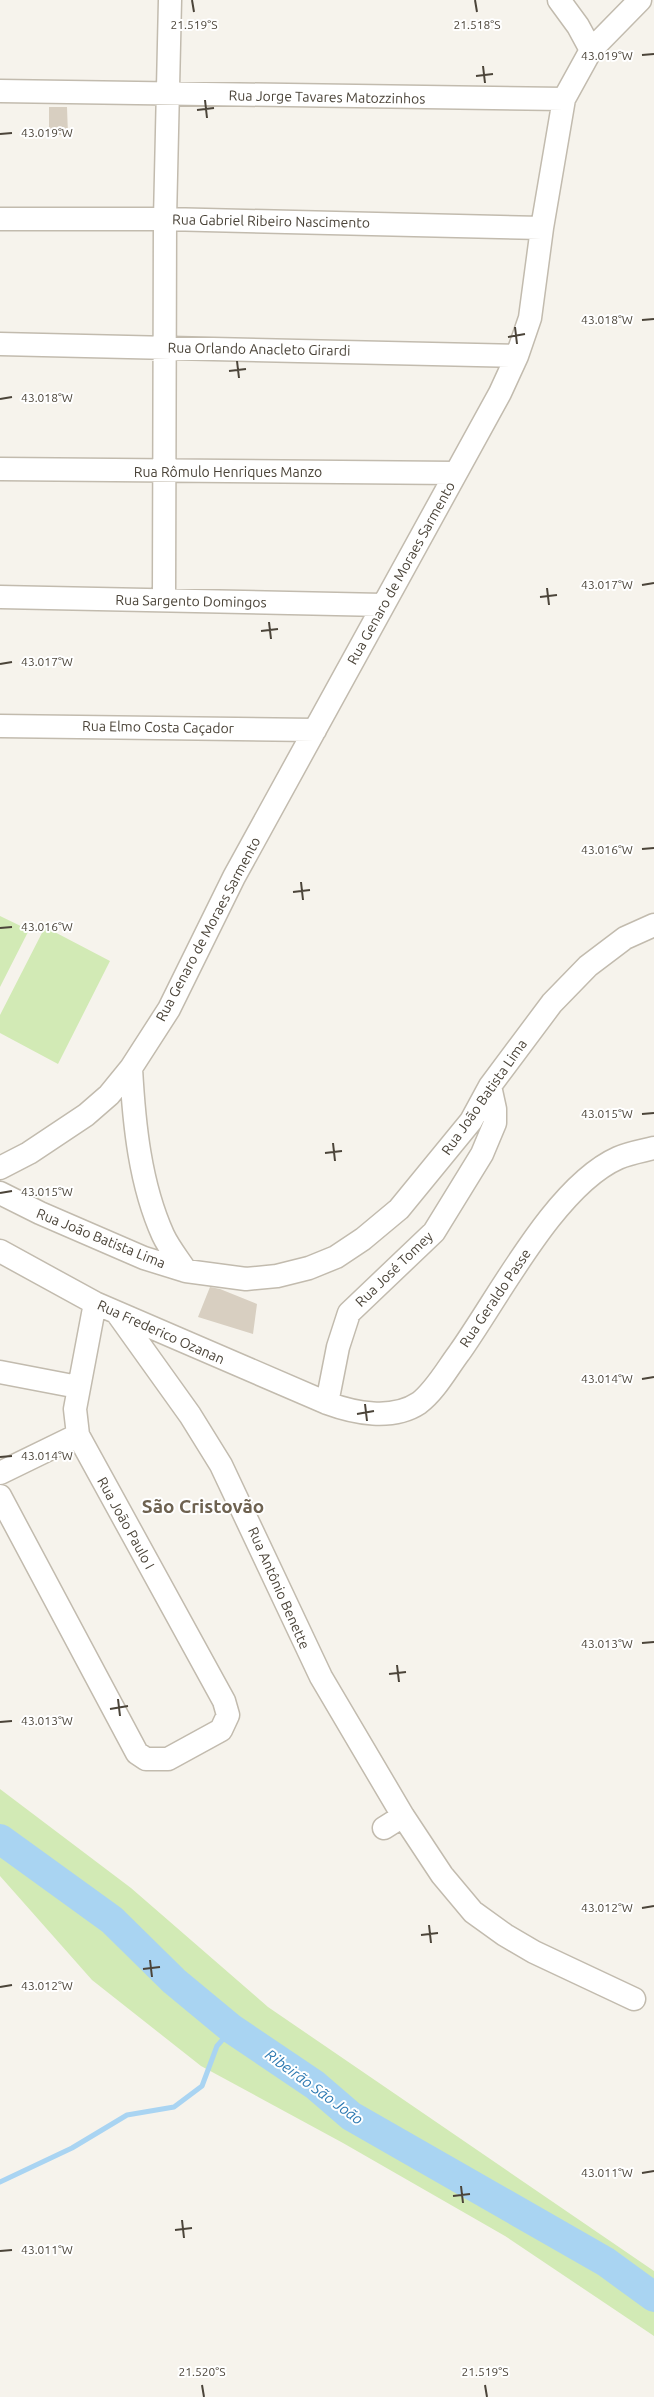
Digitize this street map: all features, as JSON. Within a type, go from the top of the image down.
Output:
[{"type":"street","points":[[164,600],[166,219],[170,0]]},
{"type":"street","points":[[559,0],[578,26],[591,50]]},
{"type":"street","name":"Rua Genaro de Moraes Sarmento","points":[[0,1168],[29,1153],[86,1115],[109,1096],[132,1068],[169,1009],[234,878],[500,393],[517,356],[530,318],[542,228],[564,99],[591,50],[640,0]]},
{"type":"street","name":"Rua Jorge Tavares Matozzinhos","points":[[0,91],[169,95],[564,99]]},
{"type":"street","name":"Rua Gabriel Ribeiro Nascimento","points":[[0,219],[166,219],[542,228]]},
{"type":"street","name":"Rua Orlando Anacleto Girardi","points":[[0,344],[165,346],[517,356]]},
{"type":"street","name":"Rua Rômulo Henriques Manzo","points":[[0,469],[164,472],[456,473]]},
{"type":"street","name":"Rua Sargento Domingos","points":[[0,597],[383,605]]},
{"type":"street","name":"Rua Elmo Costa Caçador","points":[[0,726],[315,730]]},
{"type":"street","name":"Rua João Batista Lima","points":[[0,1193],[40,1213],[144,1258],[186,1271],[246,1279],[309,1268],[336,1258],[364,1239],[399,1209],[471,1121],[490,1086],[552,1003],[588,966],[624,938],[654,925]]},
{"type":"street","points":[[132,1068],[133,1105],[141,1160],[151,1204],[164,1237],[186,1271]]},
{"type":"street","name":"Rua José Tomey","points":[[327,1403],[338,1347],[349,1313],[434,1232],[482,1154],[494,1123],[495,1109],[490,1086]]},
{"type":"street","name":"Rua Geraldo Passe","points":[[327,1403],[348,1410],[380,1413],[401,1411],[419,1403],[434,1386],[469,1338],[547,1221],[586,1179],[617,1158],[654,1148]]},
{"type":"street","name":"Rua Frederico Ozanan","points":[[0,1251],[95,1303],[327,1403]]},
{"type":"street","name":"Rua João Paulo I","points":[[0,1496],[137,1753],[146,1759],[168,1759],[221,1730],[228,1715],[224,1701],[78,1435],[75,1409],[95,1303]]},
{"type":"street","name":"Rua Antônio Benette","points":[[117,1313],[190,1414],[221,1465],[313,1663],[403,1816],[442,1875],[473,1912],[505,1935],[534,1952],[634,2000]]},
{"type":"street","points":[[0,1372],[78,1387]]},
{"type":"street","points":[[0,1473],[78,1435]]},
{"type":"street","points":[[384,1828],[403,1816]]},
{"type":"green space","points":[[0,916],[29,930],[0,987]]},
{"type":"green space","points":[[45,927],[110,961],[58,1064],[0,1033],[0,1015]]},
{"type":"green space","points":[[0,1789],[131,1888],[268,2007],[654,2271],[654,2336],[505,2236],[343,2143],[201,2066],[92,1980],[0,1876]]},
{"type":"building","points":[[49,107],[67,107],[68,135],[49,135]]},
{"type":"building","points":[[210,1287],[220,1289],[257,1304],[253,1334],[198,1317]]},
{"type":"waterway","name":"Ribeirão São João","points":[[0,1839],[112,1920],[174,1981],[232,2029],[315,2085],[351,2116],[606,2262],[654,2297]]},
{"type":"waterway","points":[[0,2182],[72,2148],[127,2115],[174,2107],[202,2086],[217,2046],[232,2029]]},
{"type":"district","name":"São Cristovão","points":[[203,1506]]}]
